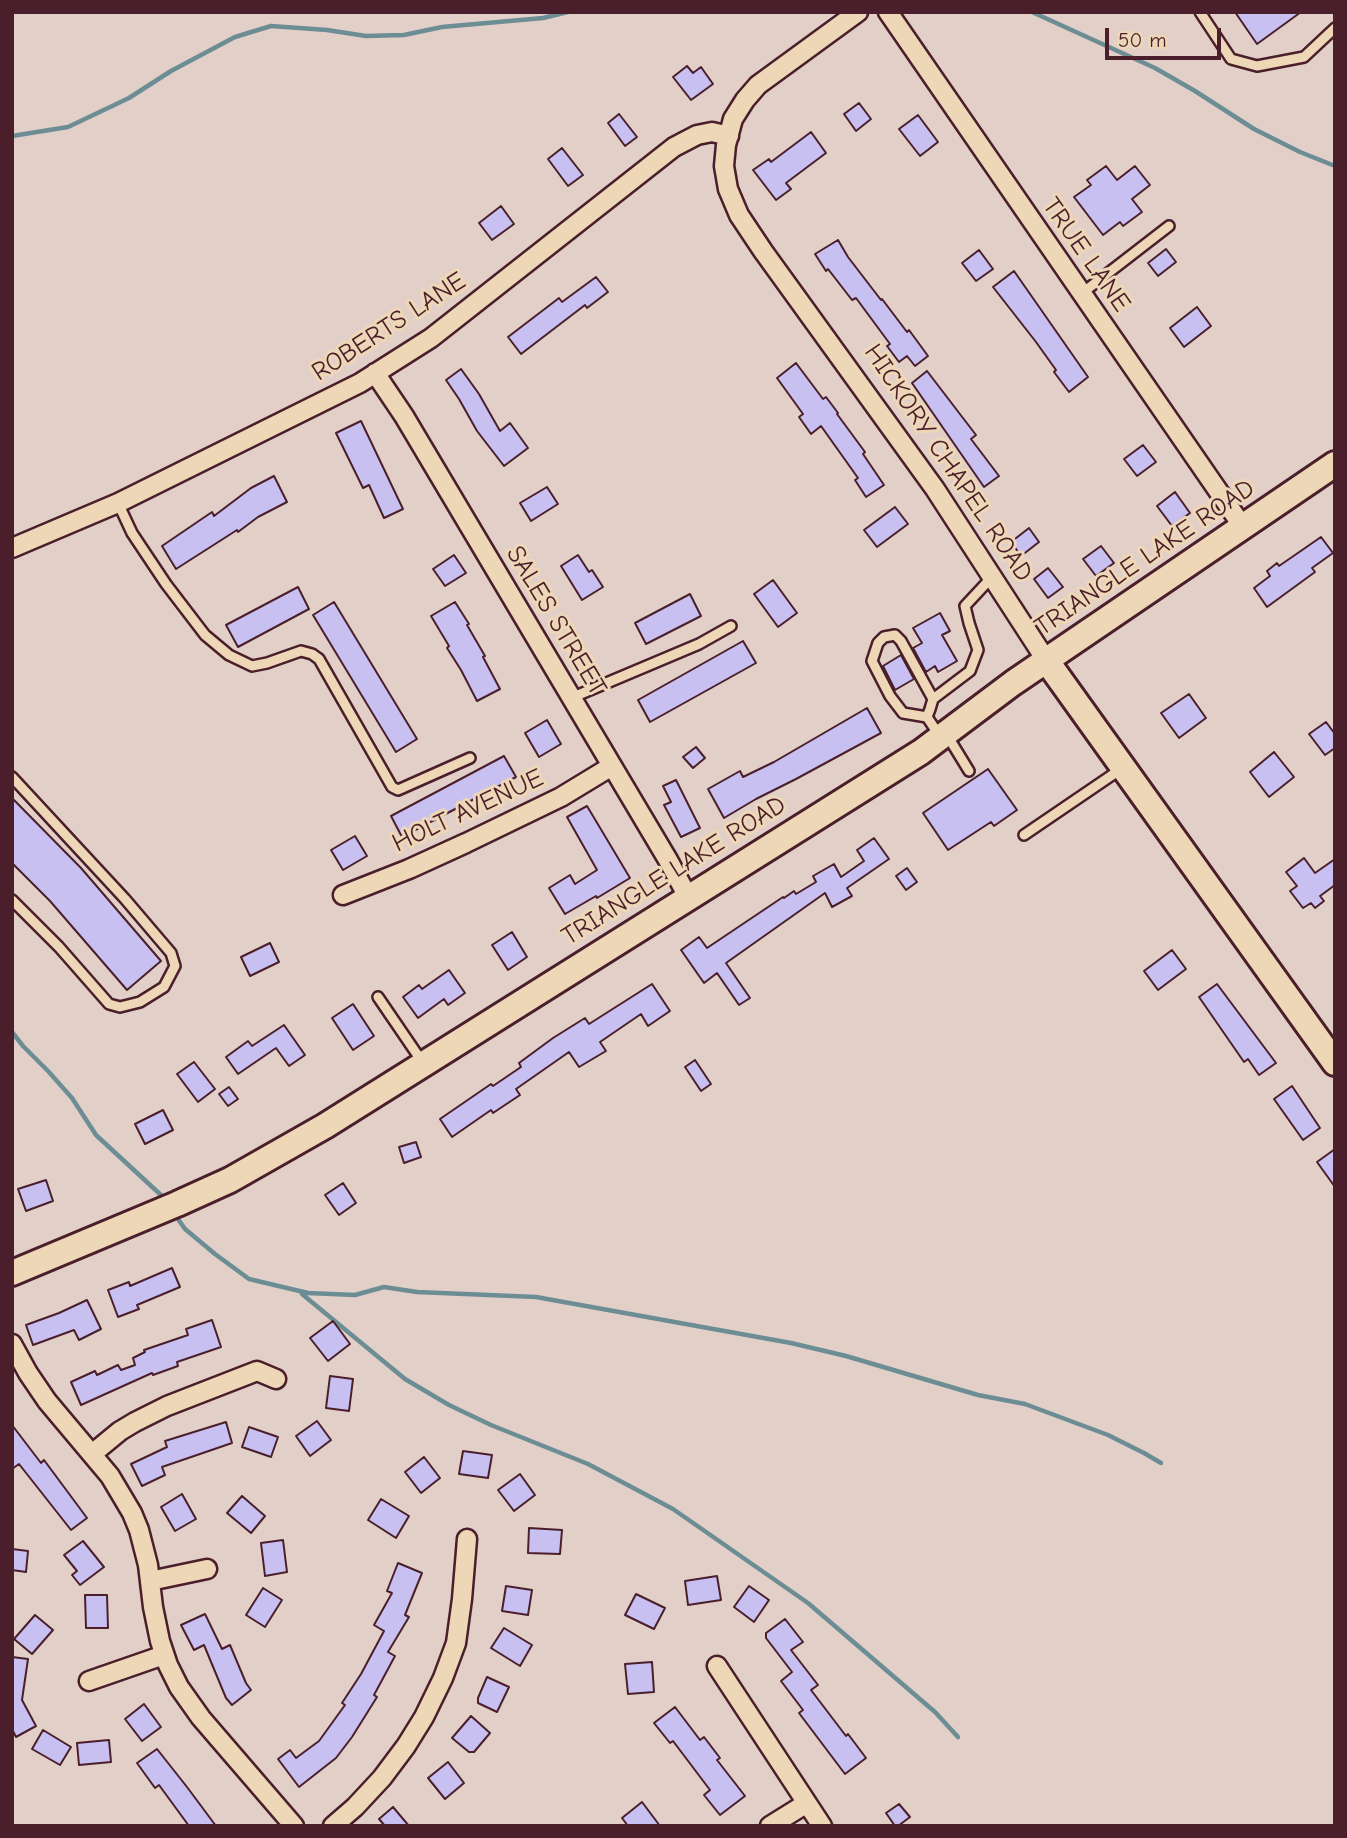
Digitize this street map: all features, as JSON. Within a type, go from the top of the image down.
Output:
[{"type":"street","name":"HICKORY CHAPEL ROAD","points":[[858,12],[758,85],[733,119],[724,166],[728,189],[739,215],[935,489],[1046,660],[1335,1063]]},
{"type":"street","name":"TRUE LANE","points":[[888,12],[1243,527]]},
{"type":"street","name":"ROBERTS LANE","points":[[12,548],[118,503],[360,383],[431,338],[674,147],[697,135],[712,132],[729,136]]},
{"type":"street","name":"SALES STREET","points":[[375,373],[404,416],[688,897]]},
{"type":"street","name":"TRIANGLE LAKE ROAD","points":[[12,1273],[230,1180],[325,1126],[909,760],[938,730],[1013,683],[1335,464]]},
{"type":"street","name":"HOLT AVENUE","points":[[343,895],[466,843],[561,796],[612,766]]},
{"type":"street","points":[[12,1344],[47,1401],[110,1476],[132,1513],[144,1547],[155,1622],[164,1655],[179,1687],[190,1704],[294,1826]]},
{"type":"street","points":[[92,1454],[135,1422],[167,1406],[257,1371],[276,1379]]},
{"type":"street","points":[[333,1826],[382,1778],[406,1746],[443,1678],[456,1643],[467,1539]]},
{"type":"street","points":[[150,1581],[207,1569]]},
{"type":"street","points":[[89,1681],[164,1655]]},
{"type":"street","points":[[717,1666],[822,1826]]},
{"type":"street","points":[[770,1826],[807,1803]]},
{"type":"lane","points":[[1200,12],[1231,60],[1257,66],[1304,57],[1335,28]]},
{"type":"lane","points":[[1081,294],[1169,226]]},
{"type":"lane","points":[[118,503],[132,533],[166,584],[205,635],[229,655],[252,666],[301,651],[319,659],[392,787],[398,790],[470,758]]},
{"type":"lane","points":[[933,699],[970,671],[978,650],[965,607],[992,578]]},
{"type":"lane","points":[[572,698],[699,644],[731,626]]},
{"type":"lane","points":[[938,730],[933,699],[901,641],[895,635],[884,637],[878,643],[872,661],[890,696],[903,713],[938,730],[969,771]]},
{"type":"lane","points":[[1024,835],[1123,768]]},
{"type":"lane","points":[[12,777],[125,899],[171,953],[175,966],[164,987],[140,1002],[120,1007],[109,1004],[59,947],[12,900]]},
{"type":"lane","points":[[378,997],[424,1064]]},
{"type":"building","points":[[1235,12],[1301,12],[1257,44]]},
{"type":"building","points":[[687,66],[693,73],[701,67],[713,84],[691,100],[673,77]]},
{"type":"building","points":[[859,103],[871,119],[856,131],[844,114]]},
{"type":"building","points":[[619,114],[637,137],[625,146],[608,123]]},
{"type":"building","points":[[918,115],[938,142],[920,156],[899,129]]},
{"type":"building","points":[[811,132],[826,153],[786,183],[791,189],[776,200],[753,170],[769,159],[771,162]]},
{"type":"building","points":[[562,148],[583,175],[568,186],[548,159]]},
{"type":"building","points":[[1106,166],[1117,180],[1135,166],[1150,185],[1132,199],[1142,212],[1123,226],[1120,222],[1103,235],[1074,197],[1091,185],[1087,180]]},
{"type":"building","points":[[501,206],[514,224],[492,240],[479,223]]},
{"type":"building","points":[[838,240],[881,300],[907,332],[909,330],[928,356],[915,366],[907,356],[899,362],[887,346],[890,344],[856,298],[852,300],[815,254]]},
{"type":"building","points":[[1166,249],[1176,262],[1158,276],[1148,263]]},
{"type":"building","points":[[979,250],[993,269],[976,281],[962,263]]},
{"type":"building","points":[[1014,271],[1088,377],[1069,392],[1036,342],[993,287]]},
{"type":"building","points":[[596,277],[608,292],[587,308],[585,305],[521,354],[508,337],[559,298],[562,302]]},
{"type":"building","points":[[1197,307],[1211,326],[1184,347],[1170,328]]},
{"type":"building","points":[[796,363],[823,399],[826,397],[838,413],[884,485],[866,497],[855,480],[858,478],[821,426],[811,434],[799,417],[803,414],[777,378]]},
{"type":"building","points":[[461,369],[500,431],[510,423],[528,448],[504,466],[477,431],[446,380]]},
{"type":"building","points":[[927,371],[976,435],[971,439],[999,476],[984,487],[912,383]]},
{"type":"building","points":[[361,421],[403,509],[384,518],[369,485],[363,488],[336,433]]},
{"type":"building","points":[[1143,445],[1156,462],[1137,476],[1124,459]]},
{"type":"building","points":[[274,476],[287,502],[258,517],[176,569],[162,546],[212,512],[214,516],[251,488]]},
{"type":"building","points":[[547,487],[558,504],[531,521],[520,503]]},
{"type":"building","points":[[1175,492],[1190,513],[1172,526],[1157,506]]},
{"type":"building","points":[[895,507],[908,524],[877,547],[864,530]]},
{"type":"building","points":[[1029,528],[1039,542],[1021,556],[1011,542]]},
{"type":"building","points":[[1321,537],[1333,553],[1312,568],[1315,572],[1267,607],[1254,588],[1270,576],[1267,571],[1277,563],[1279,566]]},
{"type":"building","points":[[1101,546],[1114,563],[1096,576],[1083,559]]},
{"type":"building","points":[[454,555],[466,573],[445,586],[433,569]]},
{"type":"building","points":[[578,555],[603,587],[582,600],[561,566]]},
{"type":"building","points":[[1048,568],[1063,587],[1048,598],[1034,579]]},
{"type":"building","points":[[773,580],[797,613],[778,627],[754,594]]},
{"type":"building","points":[[298,587],[309,609],[238,647],[226,625]]},
{"type":"building","points":[[690,594],[701,616],[646,644],[635,623]]},
{"type":"building","points":[[334,602],[417,739],[396,752],[313,615]]},
{"type":"building","points":[[455,602],[469,624],[467,625],[500,689],[477,701],[431,616]]},
{"type":"building","points":[[940,613],[950,631],[942,635],[957,661],[938,672],[935,666],[926,672],[913,648],[922,643],[913,628]]},
{"type":"building","points":[[743,641],[756,663],[650,722],[638,700]]},
{"type":"building","points":[[901,655],[914,679],[895,690],[883,666]]},
{"type":"building","points":[[1189,694],[1206,718],[1179,738],[1161,713]]},
{"type":"building","points":[[867,708],[881,733],[724,818],[708,789],[740,771],[743,777],[774,762]]},
{"type":"building","points":[[547,720],[561,744],[539,757],[525,733]]},
{"type":"building","points":[[1326,722],[1335,734],[1335,748],[1325,755],[1309,734]]},
{"type":"building","points":[[696,747],[705,758],[693,768],[683,757]]},
{"type":"building","points":[[1274,752],[1294,777],[1269,797],[1250,772]]},
{"type":"building","points":[[504,756],[516,777],[402,837],[391,816]]},
{"type":"building","points":[[988,769],[1017,810],[994,826],[991,822],[948,850],[923,813]]},
{"type":"building","points":[[676,780],[700,828],[681,837],[664,805],[671,802],[663,786]]},
{"type":"building","points":[[12,798],[81,868],[161,961],[127,990],[50,901],[12,863]]},
{"type":"building","points":[[587,806],[630,878],[565,914],[549,888],[570,875],[575,884],[597,870],[567,817]]},
{"type":"building","points":[[355,836],[367,856],[343,870],[331,850]]},
{"type":"building","points":[[874,838],[889,859],[847,888],[852,896],[832,907],[825,893],[726,963],[750,998],[739,1005],[717,973],[704,983],[681,950],[699,937],[707,948],[783,897],[794,891],[796,894],[816,882],[813,876],[834,864],[841,877],[864,861],[857,850]]},
{"type":"building","points":[[1304,858],[1315,873],[1335,859],[1335,885],[1320,896],[1324,901],[1315,908],[1311,903],[1303,908],[1290,891],[1297,886],[1286,872]]},
{"type":"building","points":[[907,868],[917,882],[906,890],[896,876]]},
{"type":"building","points":[[512,932],[527,957],[508,970],[492,945]]},
{"type":"building","points":[[270,943],[279,962],[250,976],[241,957]]},
{"type":"building","points":[[1172,950],[1186,969],[1158,990],[1144,971]]},
{"type":"building","points":[[449,970],[465,993],[448,1005],[444,999],[418,1018],[403,997],[419,985],[422,989]]},
{"type":"building","points":[[652,984],[670,1011],[648,1026],[641,1014],[600,1042],[606,1051],[579,1067],[569,1052],[516,1089],[520,1095],[493,1113],[491,1110],[452,1137],[440,1119],[521,1067],[519,1063],[553,1038],[585,1018],[589,1024]]},
{"type":"building","points":[[1217,984],[1276,1063],[1259,1075],[1248,1059],[1244,1062],[1199,997]]},
{"type":"building","points":[[353,1004],[374,1036],[353,1050],[332,1018]]},
{"type":"building","points":[[284,1025],[305,1055],[289,1066],[276,1048],[238,1074],[226,1057],[248,1041],[252,1046]]},
{"type":"building","points":[[695,1060],[711,1084],[701,1091],[685,1067]]},
{"type":"building","points":[[194,1062],[215,1089],[198,1102],[177,1074]]},
{"type":"building","points":[[1292,1086],[1320,1128],[1303,1140],[1274,1099]]},
{"type":"building","points":[[229,1087],[238,1099],[228,1106],[219,1094]]},
{"type":"building","points":[[163,1110],[173,1130],[145,1144],[135,1124]]},
{"type":"building","points":[[416,1142],[421,1157],[404,1163],[399,1147]]},
{"type":"building","points":[[1335,1149],[1335,1187],[1317,1162]]},
{"type":"building","points":[[46,1180],[53,1201],[26,1211],[18,1189]]},
{"type":"building","points":[[343,1183],[356,1203],[339,1215],[325,1195]]},
{"type":"building","points":[[172,1268],[180,1287],[137,1305],[139,1309],[118,1317],[108,1290],[129,1282],[130,1286]]},
{"type":"building","points":[[87,1300],[101,1329],[79,1340],[74,1330],[33,1345],[26,1325]]},
{"type":"building","points":[[212,1320],[221,1347],[177,1362],[178,1366],[153,1375],[152,1373],[81,1405],[71,1382],[95,1371],[97,1375],[118,1365],[121,1370],[135,1365],[133,1358],[145,1352],[144,1350],[188,1335],[186,1329]]},
{"type":"building","points":[[333,1321],[350,1344],[328,1361],[310,1338]]},
{"type":"building","points":[[330,1376],[353,1379],[349,1411],[326,1408]]},
{"type":"building","points":[[317,1421],[331,1440],[310,1456],[296,1436]]},
{"type":"building","points":[[226,1422],[232,1443],[162,1467],[165,1475],[142,1486],[131,1464],[167,1447],[165,1441]]},
{"type":"building","points":[[12,1425],[41,1463],[44,1460],[87,1518],[71,1530],[19,1464],[12,1469]]},
{"type":"building","points":[[249,1427],[278,1437],[271,1457],[242,1447]]},
{"type":"building","points":[[463,1451],[492,1455],[488,1478],[459,1474]]},
{"type":"building","points":[[424,1457],[440,1478],[421,1493],[405,1472]]},
{"type":"building","points":[[520,1474],[535,1495],[514,1511],[498,1490]]},
{"type":"building","points":[[182,1494],[196,1519],[175,1531],[161,1507]]},
{"type":"building","points":[[242,1496],[265,1516],[251,1533],[227,1513]]},
{"type":"building","points":[[381,1499],[409,1516],[396,1538],[368,1520]]},
{"type":"building","points":[[529,1528],[562,1530],[560,1554],[528,1553]]},
{"type":"building","points":[[283,1540],[287,1572],[265,1576],[261,1543]]},
{"type":"building","points":[[83,1541],[104,1567],[80,1585],[72,1575],[77,1571],[64,1555]]},
{"type":"building","points":[[12,1549],[28,1551],[26,1572],[12,1570]]},
{"type":"building","points":[[398,1563],[422,1573],[405,1615],[409,1617],[388,1652],[395,1656],[374,1695],[377,1697],[336,1758],[299,1787],[278,1759],[290,1750],[296,1758],[319,1741],[345,1705],[342,1703],[384,1631],[374,1625],[392,1593],[387,1591]]},
{"type":"building","points":[[717,1576],[721,1600],[688,1605],[685,1581]]},
{"type":"building","points":[[506,1586],[532,1590],[528,1615],[502,1611]]},
{"type":"building","points":[[749,1586],[769,1600],[754,1622],[734,1607]]},
{"type":"building","points":[[263,1588],[282,1600],[265,1627],[246,1615]]},
{"type":"building","points":[[636,1594],[665,1608],[654,1629],[625,1615]]},
{"type":"building","points":[[85,1595],[107,1595],[108,1628],[86,1628]]},
{"type":"building","points":[[205,1614],[222,1649],[230,1645],[251,1690],[232,1705],[226,1698],[204,1645],[194,1650],[181,1625]]},
{"type":"building","points":[[35,1615],[53,1630],[32,1654],[14,1639]]},
{"type":"building","points":[[785,1619],[803,1642],[791,1650],[818,1685],[811,1690],[866,1758],[845,1774],[799,1713],[803,1710],[781,1681],[792,1672],[766,1638],[766,1633]]},
{"type":"building","points":[[504,1628],[532,1645],[520,1666],[491,1648]]},
{"type":"building","points":[[12,1657],[28,1659],[22,1700],[36,1726],[16,1737],[12,1729]]},
{"type":"building","points":[[652,1662],[654,1692],[628,1694],[625,1664]]},
{"type":"building","points":[[487,1677],[509,1687],[497,1712],[478,1703]]},
{"type":"building","points":[[144,1704],[161,1727],[142,1741],[125,1719]]},
{"type":"building","points":[[675,1707],[700,1740],[704,1737],[720,1758],[717,1760],[745,1796],[720,1815],[704,1795],[710,1790],[673,1741],[670,1743],[654,1723]]},
{"type":"building","points":[[471,1716],[490,1733],[474,1752],[469,1752],[452,1738]]},
{"type":"building","points":[[43,1730],[71,1747],[60,1765],[32,1749]]},
{"type":"building","points":[[109,1740],[111,1762],[79,1765],[77,1743]]},
{"type":"building","points":[[157,1749],[216,1826],[189,1826],[159,1785],[155,1788],[137,1763]]},
{"type":"building","points":[[448,1762],[464,1783],[445,1799],[428,1778]]},
{"type":"building","points":[[642,1802],[660,1826],[628,1826],[622,1818]]},
{"type":"building","points":[[899,1804],[910,1817],[895,1826],[886,1813]]},
{"type":"building","points":[[393,1807],[409,1826],[385,1826],[379,1819]]},
{"type":"waterway","points":[[12,136],[68,127],[129,98],[171,71],[235,37],[271,26],[366,36],[404,35],[442,27],[543,18],[568,12]]},
{"type":"waterway","points":[[1032,12],[1155,68],[1254,129],[1335,166]]},
{"type":"waterway","points":[[12,1032],[72,1098],[96,1135],[162,1196]]},
{"type":"waterway","points":[[178,1219],[185,1229],[249,1279],[308,1293],[355,1295],[384,1287],[417,1292],[536,1297],[791,1343],[846,1356],[978,1395],[1025,1404],[1108,1435],[1161,1463]]},
{"type":"waterway","points":[[302,1294],[405,1379],[449,1405],[588,1464],[673,1509],[808,1603],[935,1712],[958,1737]]}]
